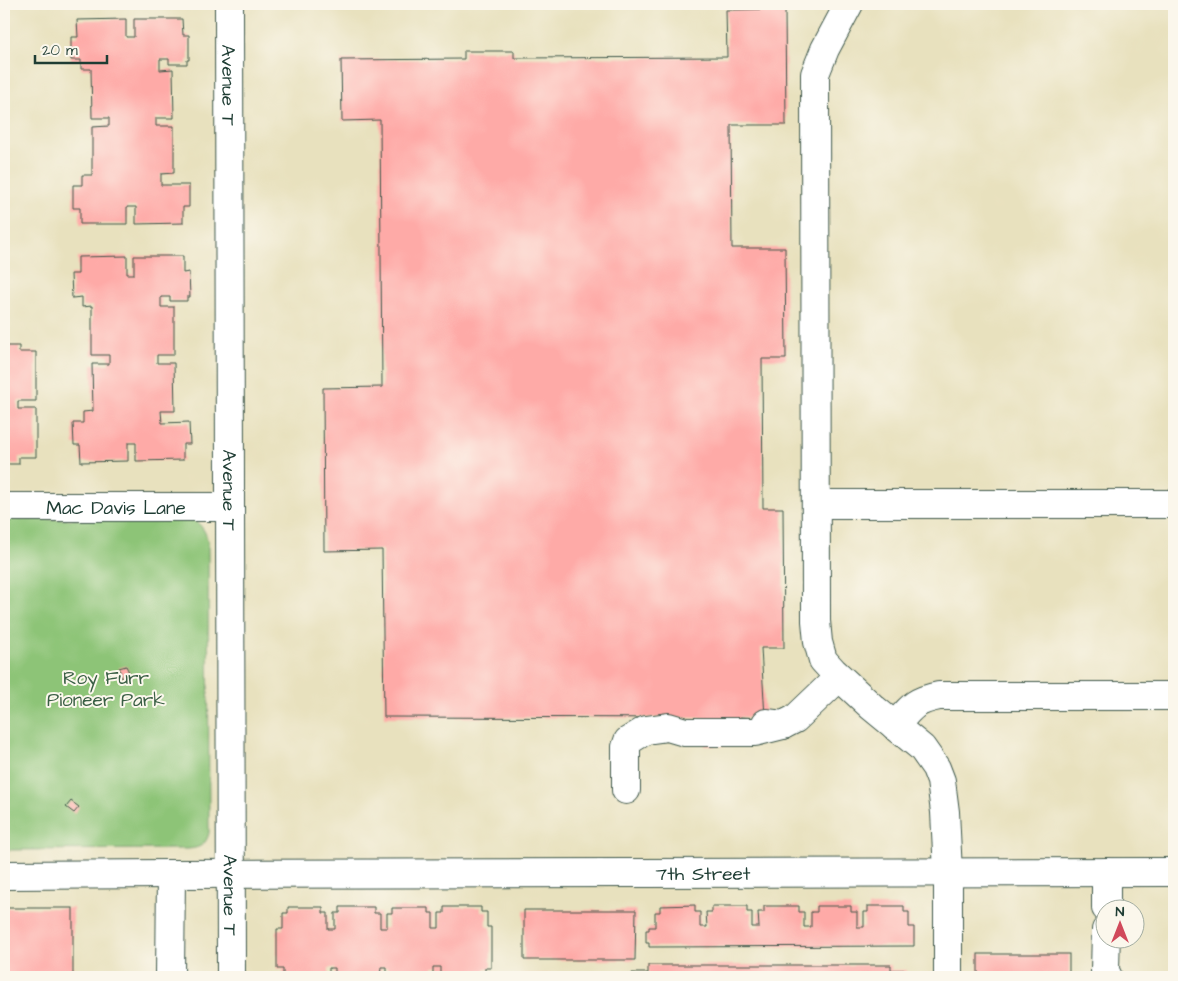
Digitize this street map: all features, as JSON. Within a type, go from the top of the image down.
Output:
[{"type":"street","name":"Avenue T","points":[[229,4],[231,977]]},
{"type":"street","points":[[849,4],[825,49],[815,74],[816,621],[818,642],[823,660],[838,677],[922,748],[930,757],[941,781],[944,797],[948,872],[948,977]]},
{"type":"street","points":[[816,504],[1174,504]]},
{"type":"street","name":"Mac Davis Lane","points":[[4,507],[230,507]]},
{"type":"street","points":[[626,790],[626,747],[628,741],[646,730],[668,727],[685,732],[755,732],[783,725],[794,719],[838,677]]},
{"type":"street","points":[[895,726],[913,704],[923,699],[939,696],[1174,696]]},
{"type":"street","points":[[1106,872],[1106,898]]},
{"type":"street","name":"7th Street","points":[[4,875],[1174,872]]},
{"type":"street","points":[[170,874],[170,977]]},
{"type":"street","points":[[1106,948],[1105,971],[1108,977]]},
{"type":"green space","name":"Roy Furr Pioneer Park","points":[[4,519],[194,520],[204,530],[208,543],[209,833],[202,845],[188,849],[4,850]]},
{"type":"building","points":[[785,9],[786,125],[731,125],[732,248],[785,248],[786,359],[762,359],[763,508],[783,508],[784,648],[761,648],[765,718],[740,717],[741,745],[705,746],[705,718],[384,717],[382,550],[324,551],[323,388],[382,387],[380,120],[342,121],[341,60],[464,59],[464,51],[514,51],[514,58],[727,57],[726,10]]},
{"type":"building","points":[[126,19],[126,37],[134,37],[134,19],[182,19],[183,35],[189,35],[189,60],[187,60],[187,64],[169,64],[169,59],[160,59],[160,70],[173,69],[174,118],[156,118],[156,126],[174,126],[174,173],[161,174],[161,185],[189,185],[189,207],[183,207],[183,223],[136,224],[136,207],[127,207],[127,224],[80,224],[80,208],[73,208],[73,185],[82,185],[82,175],[92,175],[92,127],[109,126],[109,118],[92,118],[91,69],[81,69],[81,60],[71,60],[71,37],[78,37],[77,20]]},
{"type":"building","points":[[127,256],[127,274],[134,274],[134,256],[183,256],[183,273],[189,272],[190,297],[187,297],[187,301],[170,301],[170,297],[161,297],[161,307],[174,307],[174,355],[157,355],[157,363],[174,363],[175,411],[161,411],[162,423],[189,422],[190,444],[183,444],[183,460],[136,461],[136,443],[128,443],[128,461],[81,462],[80,445],[74,445],[73,423],[83,423],[83,412],[93,411],[92,364],[109,364],[109,355],[92,355],[92,306],[82,307],[82,297],[72,298],[71,274],[78,274],[78,257]]},
{"type":"building","points":[[4,346],[19,346],[19,352],[36,352],[36,401],[18,401],[18,409],[36,409],[36,457],[19,457],[19,464],[4,464]]},
{"type":"building","points":[[126,666],[130,674],[122,678],[119,668]]},
{"type":"building","points":[[71,801],[79,807],[74,813],[66,807]]},
{"type":"building","points":[[695,905],[695,912],[700,912],[700,927],[707,927],[706,912],[712,912],[712,906],[747,906],[747,912],[752,912],[752,927],[759,927],[758,912],[764,912],[764,906],[799,906],[799,912],[804,912],[804,927],[811,927],[811,912],[817,912],[817,906],[851,906],[851,912],[857,912],[857,927],[864,927],[864,912],[868,912],[868,906],[904,906],[904,912],[909,912],[909,927],[914,927],[914,946],[649,947],[649,943],[646,943],[646,930],[649,930],[649,927],[655,927],[655,912],[660,912],[660,906]]},
{"type":"building","points":[[288,907],[323,907],[323,913],[328,913],[328,929],[335,929],[335,913],[340,913],[340,907],[374,907],[374,913],[380,913],[380,928],[387,928],[387,913],[392,913],[392,908],[429,908],[429,913],[433,913],[433,928],[439,928],[439,913],[444,913],[444,907],[481,907],[481,912],[487,912],[487,927],[491,927],[491,968],[485,968],[485,977],[440,977],[440,967],[433,967],[433,977],[387,977],[387,967],[381,967],[380,977],[335,977],[335,968],[329,968],[329,977],[283,977],[283,969],[277,969],[277,929],[283,929],[283,913],[288,913]]},
{"type":"building","points":[[4,908],[73,908],[73,977],[4,977]]},
{"type":"building","points":[[524,910],[636,910],[635,960],[524,960]]},
{"type":"building","points":[[978,954],[1069,954],[1069,977],[978,977]]},
{"type":"building","points":[[648,965],[891,965],[891,970],[906,970],[906,977],[632,977],[632,973],[648,973]]},
{"type":"building","points":[[521,974],[554,974],[554,977],[521,977]]}]
